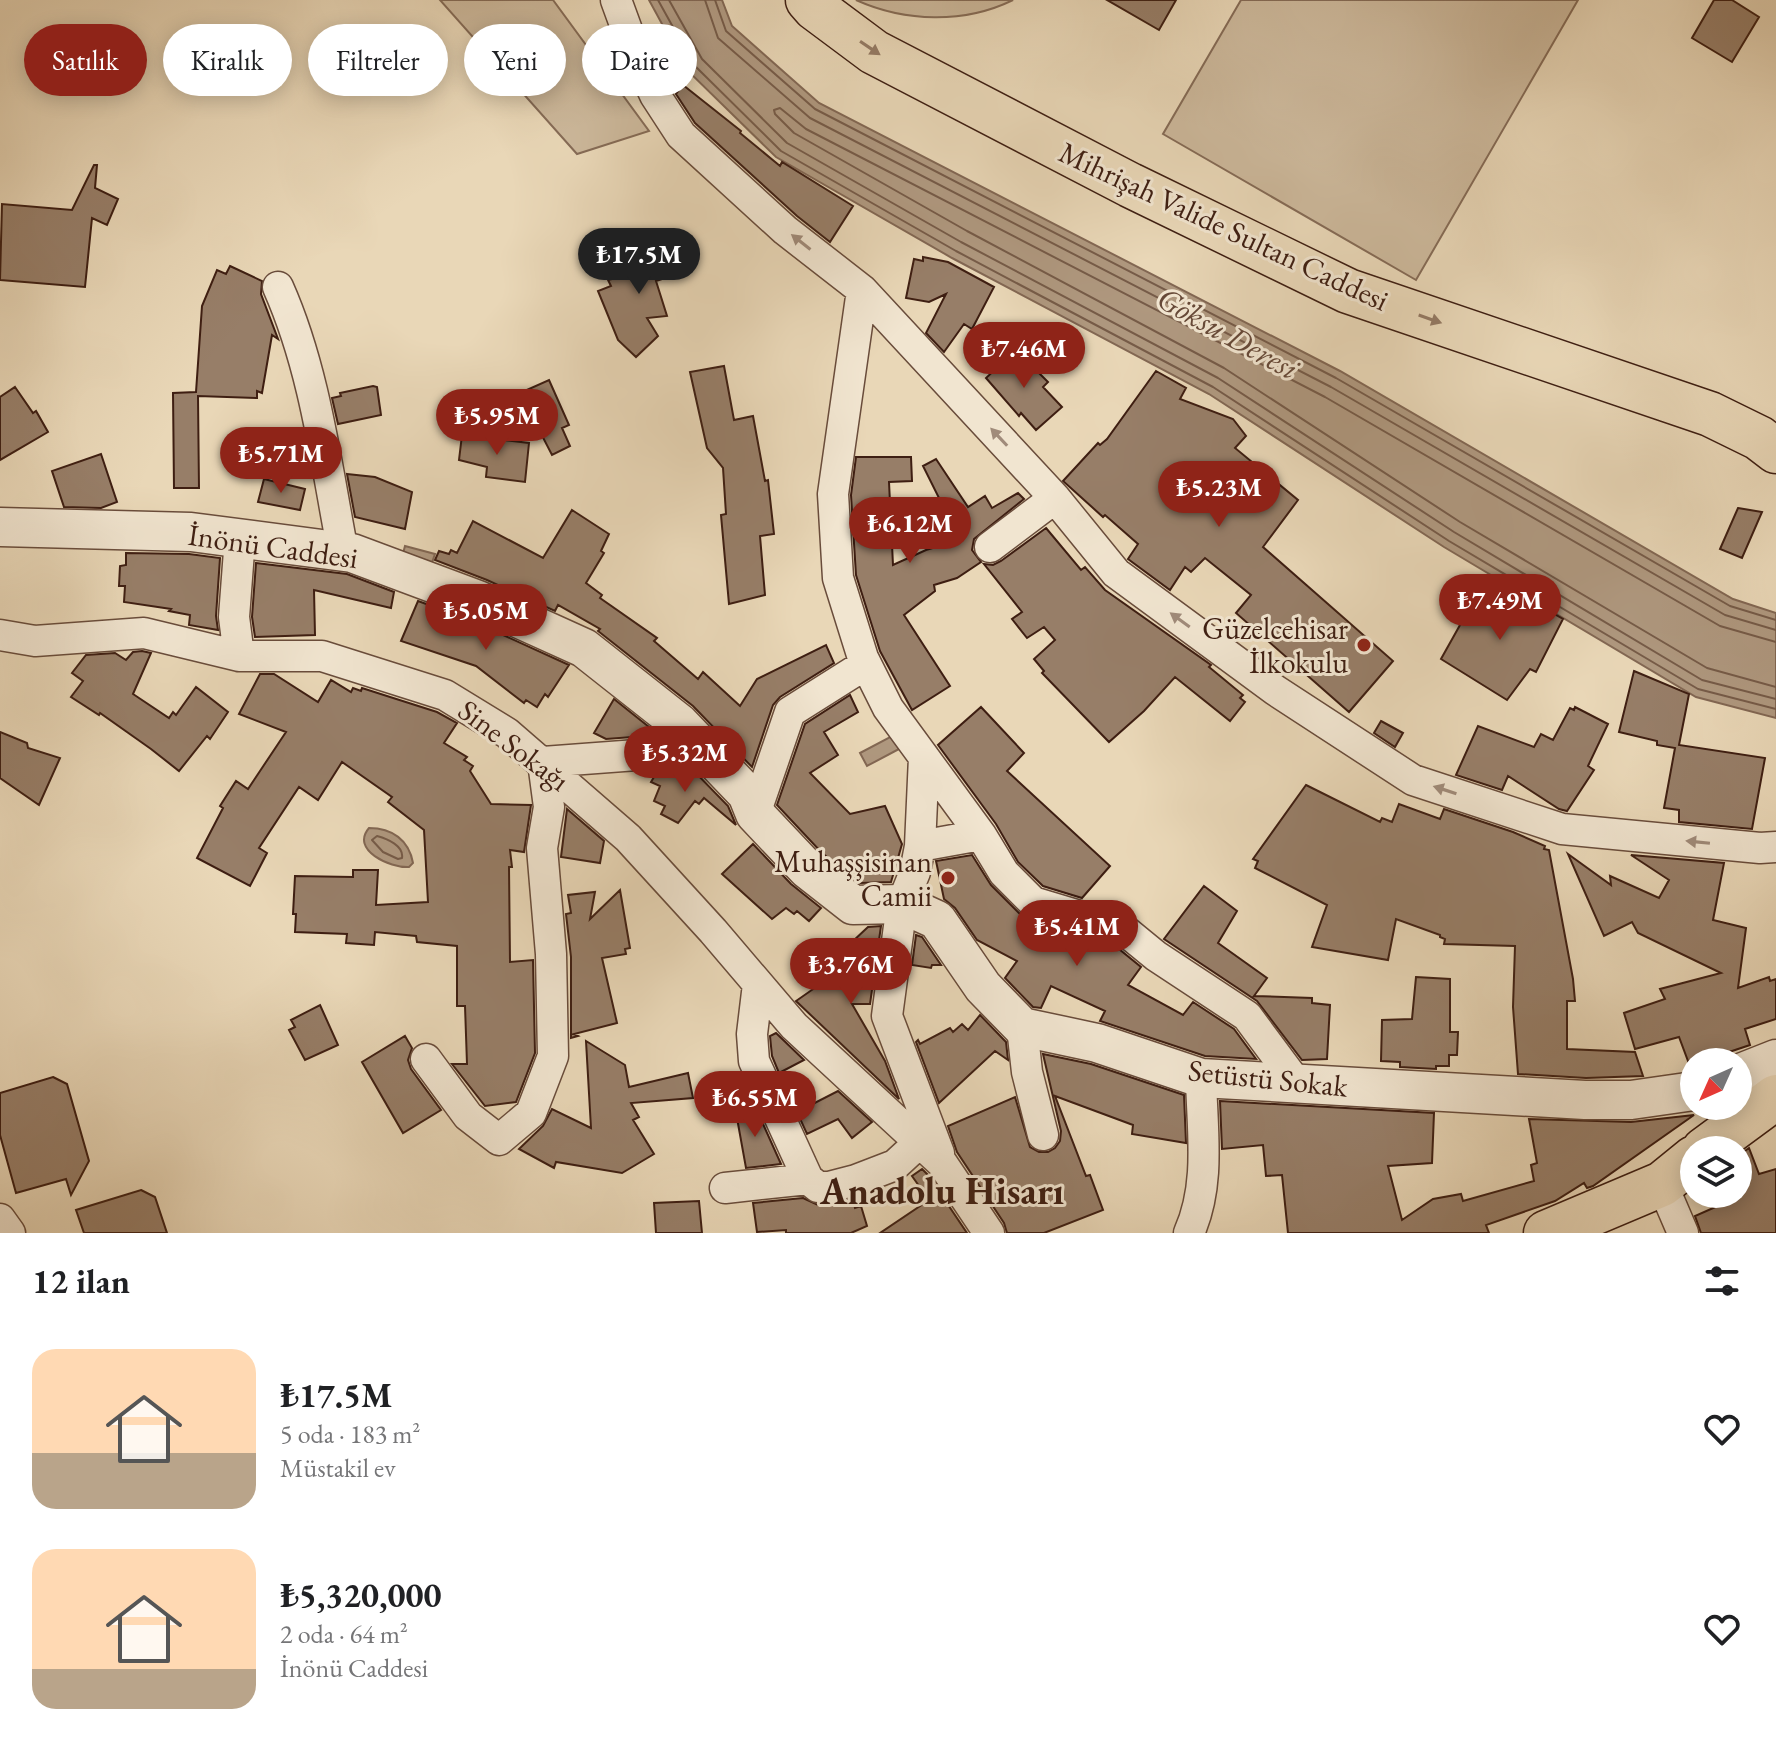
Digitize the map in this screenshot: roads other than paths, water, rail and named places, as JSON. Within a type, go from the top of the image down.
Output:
[{"type":"main road","name":"Mihrişah Valide Sultan Caddesi","points":[[808,0],[874,52],[1130,185],[1348,291],[1710,414]]},
{"type":"main road","points":[[1710,414],[1770,416],[1776,413]]},
{"type":"main road","points":[[1710,414],[1759,438],[1776,451]]},
{"type":"main road","points":[[1721,1136],[1776,1097]]},
{"type":"main road","points":[[1546,1233],[1678,1171]]},
{"type":"street","points":[[616,0],[648,81],[681,135],[785,230],[862,290],[1055,498],[1116,573],[1275,690],[1413,780],[1562,829],[1776,847]]},
{"type":"street","points":[[278,287],[288,310],[315,405],[343,552]]},
{"type":"street","points":[[862,290],[833,494],[838,578],[866,664],[888,708],[981,835],[1004,873],[1033,902],[1123,929],[1156,956],[1247,1016],[1298,1085]]},
{"type":"street","points":[[990,547],[1055,498]]},
{"type":"street","name":"İnönü Caddesi","points":[[0,527],[191,532],[343,552],[478,600],[584,648],[662,708],[747,794],[755,814],[807,869],[853,905],[902,904]]},
{"type":"street","points":[[239,656],[234,617],[240,538]]},
{"type":"street","name":"Sine Sokağı","points":[[0,635],[35,641],[144,633],[239,656],[322,656],[445,695],[507,733],[628,838],[794,1026],[942,1163],[989,1233]]},
{"type":"street","points":[[755,814],[790,712],[866,664]]},
{"type":"street","points":[[426,1059],[468,1116],[499,1140],[531,1113],[553,1056],[551,954],[542,848],[549,807],[543,762],[704,750]]},
{"type":"street","points":[[924,757],[920,846],[915,872],[902,904],[887,1016],[942,1163]]},
{"type":"street","points":[[920,846],[981,835]]},
{"type":"street","points":[[902,904],[937,920],[983,987],[1022,1027],[1027,1072],[1043,1135]]},
{"type":"street","points":[[758,984],[752,1034],[754,1061],[808,1179],[818,1187],[856,1180],[895,1165],[920,1142]]},
{"type":"street","name":"Setüstü Sokak","points":[[1022,1027],[1097,1043],[1201,1078],[1585,1100],[1631,1100],[1680,1093]]},
{"type":"street","points":[[1752,1068],[1776,1059]]},
{"type":"street","points":[[1189,1233],[1199,1211],[1204,1184],[1201,1078]]},
{"type":"street","points":[[1678,1171],[1683,1233]]},
{"type":"street","points":[[725,1188],[808,1179]]},
{"type":"street","points":[[0,1219],[10,1233]]},
{"type":"water","name":"Göksu Deresi","points":[[649,0],[722,0],[732,26],[819,103],[1340,371],[1733,599],[1776,613],[1776,718],[1696,697],[1444,547],[1209,394],[952,258],[776,157],[697,80],[697,24],[662,24]]},
{"type":"water","points":[[405,546],[435,554],[430,568],[401,561]]},
{"type":"water","points":[[892,736],[899,749],[867,766],[860,753]]},
{"type":"water","points":[[369,828],[385,830],[398,837],[408,848],[413,863],[409,867],[401,867],[375,856],[365,844],[364,836]]},
{"type":"place","name":"Güzelcehisar İlkokulu","points":[[1364,645]]},
{"type":"place","name":"Muhaşşisinan Camii","points":[[948,878]]},
{"type":"district","name":"Anadolu Hisarı","points":[[942,1190]]}]
